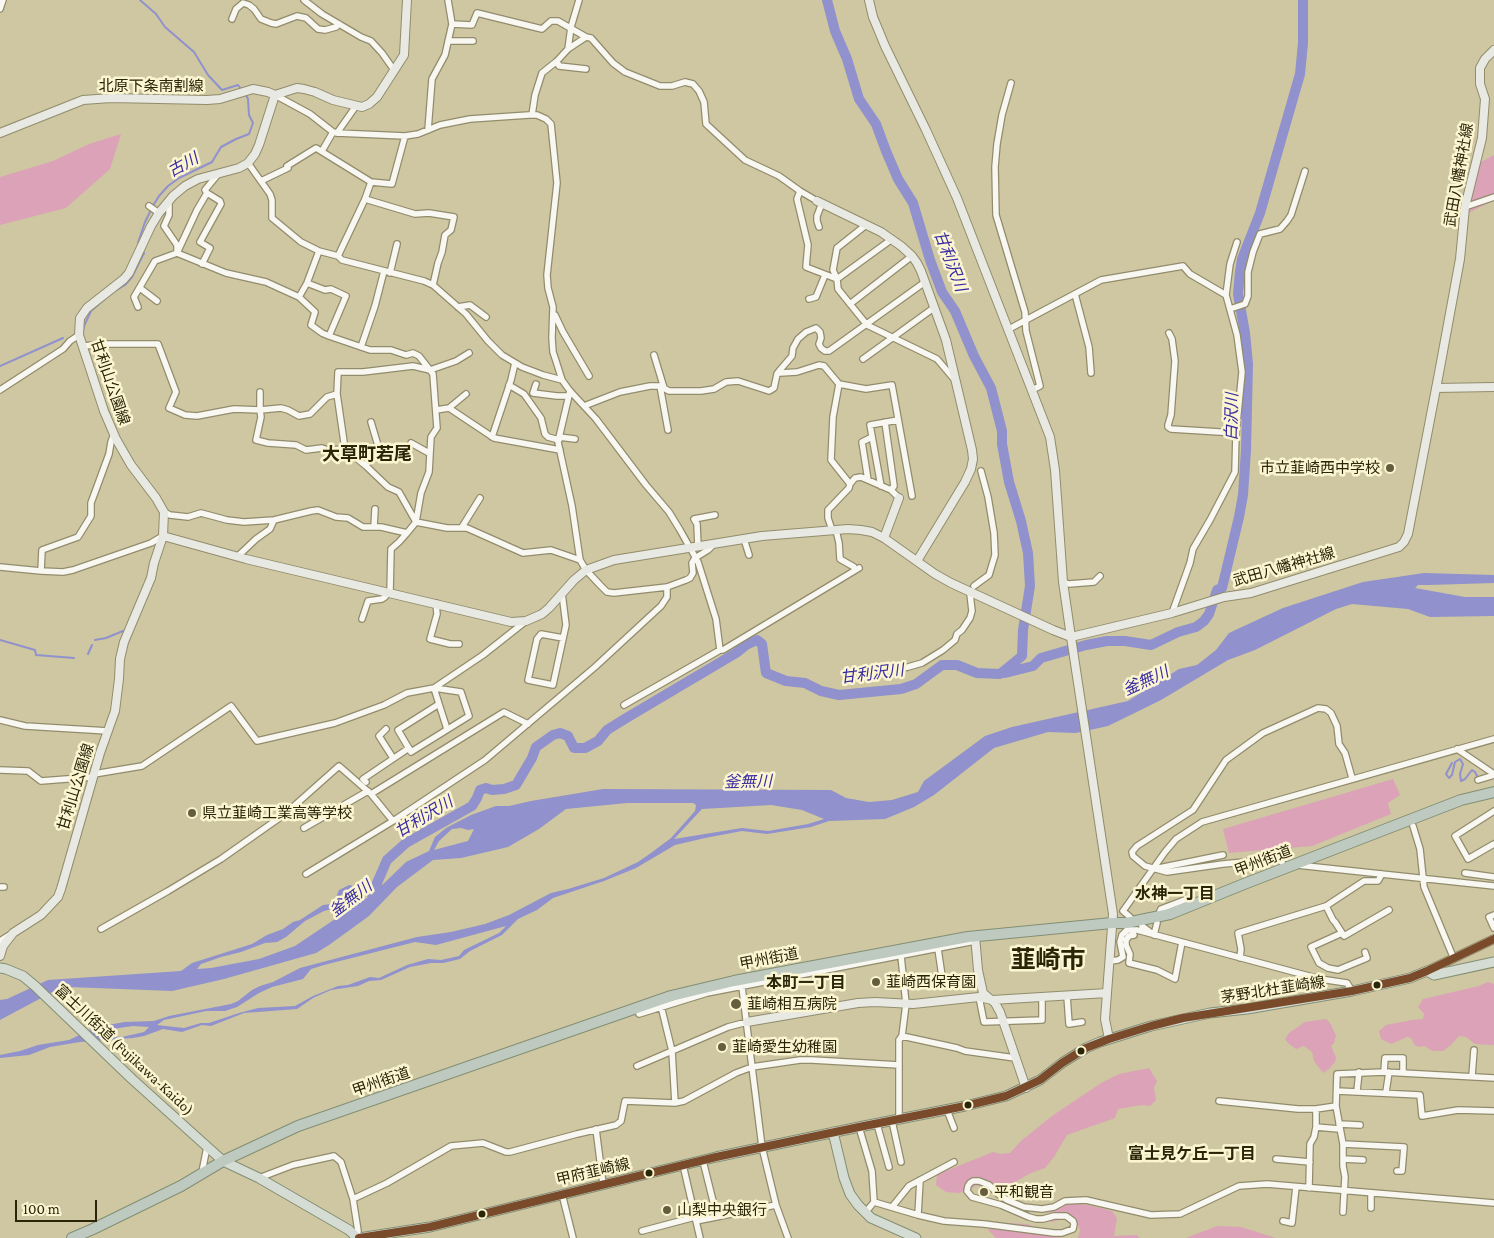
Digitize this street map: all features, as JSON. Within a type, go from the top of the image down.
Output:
[{"type":"highway","name":"甲州街道","points":[[72,1238],[123,1215],[223,1161],[298,1126],[671,996],[734,981],[975,939],[1113,919],[1126,923],[1170,914],[1461,800],[1494,792]]},
{"type":"main road","name":"茅野北杜韮崎線","points":[[833,1132],[896,1121],[1006,1096],[1040,1080],[1086,1048],[1150,1026],[1183,1018],[1352,991],[1410,978],[1427,971],[1434,975],[1494,962]]},
{"type":"main road","name":"富士川街道 (Fujikawa-Kaido)","points":[[0,968],[23,976],[50,999],[132,1079],[223,1161],[259,1178],[349,1230],[358,1238]]},
{"type":"main road","name":"甲府韮崎線","points":[[358,1238],[430,1227],[603,1184],[833,1132]]},
{"type":"main road","points":[[833,1132],[844,1178],[850,1194],[858,1205],[865,1213],[879,1222],[912,1237]]},
{"type":"street","points":[[0,9],[3,0]]},
{"type":"street","points":[[304,0],[322,14],[371,41],[394,70]]},
{"type":"street","points":[[276,95],[297,88],[356,106],[362,107],[370,104],[377,97],[404,55],[407,0]]},
{"type":"street","points":[[428,130],[432,79],[445,55],[452,24],[448,0]]},
{"type":"street","points":[[568,49],[571,27],[579,0]]},
{"type":"street","points":[[868,0],[885,46],[957,198],[1050,436],[1053,450],[1063,582],[1113,919],[1104,1019],[1109,1039]]},
{"type":"street","points":[[232,19],[236,9],[243,3],[254,9],[261,19],[271,23],[276,24],[297,16],[306,18],[318,29],[324,30],[339,24]]},
{"type":"street","points":[[452,24],[472,25],[477,13],[542,29],[551,20],[558,21],[591,38],[613,63],[625,72],[660,86],[672,86],[685,82],[693,84],[704,102],[706,124],[745,160],[779,176],[819,202],[892,239],[912,256],[925,282],[946,340],[972,450],[971,469],[960,491],[917,561]]},
{"type":"street","points":[[532,115],[535,95],[542,73],[568,49],[586,37]]},
{"type":"street","points":[[448,41],[472,41]]},
{"type":"street","name":"武田八幡神社線","points":[[1072,640],[1224,597],[1251,593],[1399,547],[1408,534],[1460,259],[1465,207],[1482,138],[1485,99],[1480,84],[1480,68],[1485,59],[1494,50]]},
{"type":"street","points":[[557,61],[559,66],[586,69]]},
{"type":"street","points":[[1011,83],[1002,115],[995,167],[996,215],[1027,320],[1026,331],[1040,386],[1032,390]]},
{"type":"street","name":"北原下条南割線","points":[[0,133],[83,100],[111,98],[207,100],[220,99],[253,90],[276,95]]},
{"type":"street","points":[[276,95],[310,114],[335,132],[405,136],[418,134],[446,123],[470,118],[537,115],[546,119],[551,124],[557,183],[547,275],[548,288],[553,310],[563,332],[589,376]]},
{"type":"street","points":[[276,95],[259,145],[248,163],[270,194],[272,218],[301,242],[319,251],[338,256],[342,260],[433,285],[458,307],[502,356],[522,367],[562,380]]},
{"type":"street","points":[[322,152],[356,106]]},
{"type":"street","points":[[261,181],[316,148],[371,182],[392,184],[405,136]]},
{"type":"street","name":"甘利山公園線","points":[[0,956],[3,946],[13,933],[41,915],[58,897],[116,704],[120,659],[124,642],[150,578],[163,536],[164,512],[131,465],[104,411],[79,335],[80,318],[83,312],[129,273],[157,212],[169,200],[185,186],[198,179],[239,168],[248,163]]},
{"type":"street","points":[[1230,309],[1244,304],[1248,296],[1253,252],[1260,234],[1280,229],[1287,222],[1305,171]]},
{"type":"street","points":[[177,253],[207,193],[205,190],[219,173]]},
{"type":"street","points":[[338,256],[371,182]]},
{"type":"street","points":[[800,191],[797,199],[808,245],[806,267],[837,279]]},
{"type":"street","points":[[207,193],[220,200],[221,204],[200,242],[210,248]]},
{"type":"street","points":[[1465,207],[1494,197]]},
{"type":"street","points":[[365,199],[415,214],[429,213],[454,217],[451,230],[445,235],[433,285]]},
{"type":"street","points":[[169,200],[169,215],[164,226],[177,245],[177,253]]},
{"type":"street","points":[[819,202],[816,216],[819,227]]},
{"type":"street","points":[[149,206],[157,212]]},
{"type":"street","points":[[866,225],[836,248],[833,270],[837,279],[838,289],[867,325],[937,359],[955,380]]},
{"type":"street","points":[[837,279],[892,239]]},
{"type":"street","points":[[1172,613],[1193,549],[1235,472],[1236,432],[1242,372],[1238,343],[1226,295],[1230,264],[1237,242]]},
{"type":"street","points":[[202,264],[210,248],[216,243]]},
{"type":"street","points":[[361,347],[397,244]]},
{"type":"street","points":[[299,297],[307,283],[319,251]]},
{"type":"street","points":[[138,307],[134,296],[155,261],[177,253],[226,274],[266,282],[299,297],[315,312],[311,325],[322,333],[370,350],[391,350],[406,355],[413,354],[419,356],[433,374],[437,428],[431,437],[428,472],[421,493],[416,522],[391,549],[388,592],[382,599],[368,601],[362,619]]},
{"type":"street","points":[[850,304],[912,256]]},
{"type":"street","points":[[1009,329],[1101,280],[1183,266],[1190,274],[1226,295]]},
{"type":"street","points":[[810,299],[816,297],[825,274]]},
{"type":"street","points":[[584,406],[620,392],[650,386],[677,392],[701,391],[714,389],[734,380],[769,391],[774,388],[780,370],[792,356],[793,348],[798,339],[816,328],[820,332],[819,344],[825,351],[829,351],[925,282]]},
{"type":"street","points":[[307,283],[325,290],[331,289],[346,296],[329,336]]},
{"type":"street","points":[[140,288],[157,301]]},
{"type":"street","points":[[1075,294],[1089,347],[1090,373]]},
{"type":"street","points":[[458,307],[470,305],[486,317]]},
{"type":"street","points":[[863,359],[935,308]]},
{"type":"street","points":[[553,310],[553,352],[562,380],[569,393],[596,419],[669,512],[680,530],[698,562],[716,619],[720,650]]},
{"type":"street","points":[[1169,334],[1172,339],[1175,361],[1171,414],[1168,427],[1171,429],[1236,432]]},
{"type":"street","points":[[0,390],[63,348],[79,335]]},
{"type":"street","points":[[84,346],[158,344],[176,392],[169,408],[186,415],[197,416],[234,409],[260,410],[281,408],[299,416],[304,416],[315,410],[327,397],[337,394]]},
{"type":"street","points":[[345,449],[337,394],[338,372],[363,372],[413,366],[430,370],[456,361],[469,353]]},
{"type":"street","points":[[654,355],[662,388],[668,430]]},
{"type":"street","points":[[937,359],[950,358]]},
{"type":"street","points":[[492,437],[515,363]]},
{"type":"street","points":[[778,374],[797,372],[818,365],[824,366],[839,384],[866,389],[892,385],[912,496]]},
{"type":"street","points":[[536,384],[533,393],[557,396],[569,393]]},
{"type":"street","points":[[839,384],[833,418],[831,460],[850,484]]},
{"type":"street","points":[[509,386],[524,394],[541,418],[548,436],[574,439]]},
{"type":"street","points":[[1436,388],[1494,387]]},
{"type":"street","points":[[260,392],[261,417],[256,440],[296,445],[306,450],[322,448],[328,450],[345,449],[388,487],[399,492],[416,522],[447,528],[462,527],[523,553],[551,550],[580,560]]},
{"type":"street","points":[[569,393],[559,438],[580,560],[586,570],[607,592],[614,593],[667,586],[690,578],[693,573],[692,563],[695,558],[714,544]]},
{"type":"street","points":[[436,410],[449,408],[466,394]]},
{"type":"street","points":[[449,408],[494,438],[560,450]]},
{"type":"street","points":[[881,486],[870,425],[898,420]]},
{"type":"street","points":[[366,466],[372,453],[379,448],[371,422]]},
{"type":"street","points":[[885,422],[894,486],[891,490]]},
{"type":"street","points":[[41,571],[42,550],[78,537],[92,516],[91,504],[110,454],[114,434]]},
{"type":"street","points":[[868,480],[862,442],[872,437]]},
{"type":"street","points":[[411,443],[429,453]]},
{"type":"street","points":[[974,586],[989,575],[995,555],[994,533],[988,497],[981,471]]},
{"type":"street","points":[[624,705],[723,650],[857,569],[840,559],[839,543],[828,518],[828,510],[849,488],[855,478],[861,477],[891,490],[899,498],[884,538]]},
{"type":"street","points":[[462,527],[480,498]]},
{"type":"street","points":[[374,509],[374,527]]},
{"type":"street","points":[[164,512],[170,515],[188,517],[201,513],[227,520],[244,522],[274,520],[318,510],[348,518],[363,527],[391,528],[407,533]]},
{"type":"street","points":[[698,546],[697,524],[694,519],[715,516]]},
{"type":"street","points":[[237,557],[270,529],[274,520]]},
{"type":"street","points":[[434,688],[483,655],[526,621],[542,614],[586,570],[614,560],[698,546],[762,536],[834,530],[848,529],[872,532],[951,583],[1072,640]]},
{"type":"street","points":[[0,566],[63,572],[150,543],[163,536],[237,557],[511,622],[526,621]]},
{"type":"street","points":[[744,539],[749,555]]},
{"type":"street","points":[[1063,582],[1068,584],[1094,582],[1100,576]]},
{"type":"street","points":[[306,874],[393,821],[485,760],[612,652],[661,606],[667,596],[667,586]]},
{"type":"street","points":[[562,593],[566,625],[553,685],[528,680],[537,639],[542,634],[563,638]]},
{"type":"street","points":[[875,673],[922,663],[943,650],[955,640],[957,634],[970,618],[972,611],[970,594]]},
{"type":"street","points":[[436,603],[437,614],[430,638],[450,644],[459,644]]},
{"type":"street","points":[[434,688],[447,729]]},
{"type":"street","points":[[0,770],[28,771],[41,781],[94,776],[142,766],[231,706],[257,741],[335,723],[384,705],[407,693],[434,688],[461,692],[469,716],[411,752],[398,730],[439,704]]},
{"type":"street","points":[[1282,862],[1278,860],[1231,863],[1167,872],[1145,866],[1133,856],[1132,852],[1137,846],[1192,810],[1226,760],[1263,733],[1318,708],[1326,709],[1330,713],[1336,726],[1339,744],[1345,753],[1352,778]]},
{"type":"street","points":[[304,828],[369,793],[504,712],[528,724]]},
{"type":"street","points":[[0,720],[25,726],[108,731]]},
{"type":"street","points":[[386,729],[379,736],[393,758]]},
{"type":"street","points":[[1130,917],[1123,911],[1154,869],[1176,840],[1202,822],[1494,739]]},
{"type":"street","points":[[366,782],[362,779],[409,748]]},
{"type":"street","points":[[1457,749],[1494,774]]},
{"type":"street","points":[[101,929],[168,892],[221,859],[286,814],[338,766],[369,793],[393,821]]},
{"type":"street","points":[[1478,780],[1494,774]]},
{"type":"street","points":[[1494,811],[1454,836],[1468,859],[1494,844]]},
{"type":"street","points":[[1413,826],[1420,848],[1424,888],[1454,959]]},
{"type":"street","points":[[1154,869],[1223,855]]},
{"type":"street","points":[[1294,865],[1494,886]]},
{"type":"street","points":[[1465,873],[1494,877]]},
{"type":"street","points":[[1240,958],[1241,949],[1238,933],[1326,906],[1364,881],[1378,881],[1382,874]]},
{"type":"street","points":[[1160,911],[1190,898]]},
{"type":"street","points":[[1326,906],[1344,936],[1389,910]]},
{"type":"street","points":[[1494,915],[1489,917],[1494,928]]},
{"type":"street","points":[[1154,935],[1157,923]]},
{"type":"street","points":[[1142,926],[1154,935]]},
{"type":"street","points":[[1182,942],[1175,979],[1157,970],[1129,963],[1130,954],[1120,942],[1122,935],[1127,930],[1138,930],[1154,935],[1182,942],[1320,980],[1347,983],[1352,991]]},
{"type":"street","points":[[0,940],[13,933]]},
{"type":"street","points":[[1342,933],[1311,947],[1319,963],[1328,968],[1338,970],[1367,958],[1365,952]]},
{"type":"street","points":[[1110,961],[1118,960],[1122,957],[1126,940],[1129,936],[1134,935]]},
{"type":"street","points":[[639,1014],[707,993],[938,949],[975,939],[978,970],[983,993],[992,1000],[1000,1012],[1026,1088]]},
{"type":"street","points":[[1427,971],[1494,940]]},
{"type":"street","points":[[938,949],[942,976]]},
{"type":"street","points":[[901,956],[906,1004],[902,1036],[899,1040],[896,1121],[901,1162]]},
{"type":"street","points":[[1338,970],[1341,982]]},
{"type":"street","points":[[742,987],[762,1147],[776,1205],[788,1238]]},
{"type":"street","points":[[637,1066],[728,1027],[858,1003],[906,1004],[979,997],[992,1000],[1107,993]]},
{"type":"street","points":[[1067,996],[1069,1024],[1082,1022]]},
{"type":"street","points":[[979,997],[984,1022],[1042,1020],[1042,997]]},
{"type":"street","points":[[661,1006],[672,1052],[675,1103]]},
{"type":"street","points":[[902,1036],[965,1051],[1015,1058]]},
{"type":"street","points":[[1472,1076],[1474,1050]]},
{"type":"street","points":[[1386,1092],[1385,1058],[1403,1058],[1403,1072]]},
{"type":"street","points":[[354,1199],[452,1146],[483,1143],[510,1152],[596,1129],[616,1126],[621,1121],[624,1101],[675,1103],[684,1101],[752,1067],[800,1060],[899,1065]]},
{"type":"street","points":[[1357,1091],[1359,1072]]},
{"type":"street","points":[[1343,1212],[1345,1177],[1343,1144],[1336,1106],[1337,1074],[1403,1072],[1494,1078]]},
{"type":"street","points":[[1336,1091],[1420,1095],[1422,1116],[1458,1110],[1494,1111]]},
{"type":"street","points":[[1220,1101],[1298,1109],[1336,1106]]},
{"type":"street","points":[[1309,1188],[1310,1144],[1316,1127],[1316,1109]]},
{"type":"street","points":[[947,1110],[954,1128]]},
{"type":"street","points":[[877,1124],[889,1167]]},
{"type":"street","points":[[1316,1127],[1360,1125]]},
{"type":"street","points":[[859,1127],[872,1170],[874,1202],[865,1213]]},
{"type":"street","points":[[596,1129],[603,1184]]},
{"type":"street","points":[[1343,1144],[1404,1147],[1402,1171],[1397,1171]]},
{"type":"street","points":[[202,1174],[207,1147]]},
{"type":"street","points":[[259,1178],[292,1165],[334,1156],[341,1162],[354,1199],[358,1238]]},
{"type":"street","points":[[1276,1159],[1310,1162]]},
{"type":"street","points":[[1343,1159],[1363,1160]]},
{"type":"street","points":[[703,1161],[717,1217]]},
{"type":"street","points":[[892,1207],[910,1186],[954,1162]]},
{"type":"street","points":[[684,1165],[700,1238]]},
{"type":"street","points":[[918,1215],[920,1180]]},
{"type":"street","points":[[874,1202],[944,1221],[1054,1233],[1071,1230],[1074,1226],[1073,1221],[1066,1216],[1054,1216],[1043,1220],[1036,1219],[972,1196],[967,1191],[970,1183],[979,1181],[989,1185],[1001,1196],[1024,1207],[1054,1207],[1065,1201],[1086,1200],[1151,1215],[1180,1214],[1239,1186],[1267,1184],[1494,1203]]},
{"type":"street","points":[[1283,1221],[1292,1222],[1296,1187]]},
{"type":"street","points":[[1371,1193],[1371,1208]]},
{"type":"street","points":[[562,1194],[573,1238]]},
{"type":"street","points":[[642,1230],[776,1205]]},
{"type":"shaded area","points":[[121,134],[110,169],[66,208],[0,225],[0,177],[53,161],[89,144]]},
{"type":"shaded area","points":[[1494,155],[1494,200],[1463,216],[1467,189],[1481,162]]},
{"type":"shaded area","points":[[1393,779],[1400,795],[1388,803],[1391,814],[1312,846],[1229,853],[1223,829]]},
{"type":"shaded area","points":[[1488,982],[1494,984],[1494,1045],[1475,1044],[1466,1037],[1459,1036],[1443,1051],[1433,1051],[1424,1046],[1418,1047],[1411,1038],[1407,1037],[1391,1044],[1381,1039],[1379,1031],[1386,1025],[1423,1019],[1424,1014],[1418,1007],[1423,999],[1479,986]]},
{"type":"shaded area","points":[[1326,1019],[1336,1035],[1331,1046],[1336,1057],[1335,1062],[1323,1073],[1314,1061],[1312,1052],[1304,1046],[1296,1049],[1285,1039],[1289,1033],[1305,1022]]},
{"type":"shaded area","points":[[1149,1068],[1157,1081],[1154,1088],[1156,1100],[1150,1106],[1142,1105],[1118,1109],[1115,1118],[1067,1135],[1045,1168],[1011,1184],[976,1186],[959,1193],[946,1192],[936,1185],[937,1174],[993,1152],[1001,1154],[1010,1153],[1021,1141],[1052,1116],[1101,1083],[1119,1074]]},
{"type":"shaded area","points":[[1070,1203],[1112,1211],[1117,1218],[1114,1236],[1137,1235],[1140,1238],[1078,1238],[1080,1230],[1077,1222],[1064,1219],[1051,1222],[1040,1217]]},
{"type":"shaded area","points":[[987,1222],[1027,1224],[1040,1229],[1052,1237],[1063,1238],[996,1238],[989,1231]]},
{"type":"shaded area","points":[[1217,1226],[1241,1227],[1276,1238],[1186,1238]]},
{"type":"water","points":[[1424,573],[1494,575],[1494,583],[1418,585],[1415,588],[1465,597],[1494,597],[1494,616],[1430,617],[1408,609],[1352,604],[1336,609],[1255,650],[1228,660],[1161,700],[1108,726],[1076,733],[1048,732],[994,748],[934,795],[914,807],[885,819],[829,821],[811,827],[767,834],[742,831],[675,845],[636,868],[553,898],[537,910],[518,919],[502,935],[470,951],[460,959],[410,967],[381,980],[331,990],[313,998],[297,1009],[244,1013],[211,1026],[202,1025],[182,1032],[163,1029],[133,1038],[80,1042],[50,1047],[29,1055],[0,1058],[0,1055],[38,1045],[69,1040],[96,1027],[125,1022],[154,1021],[169,1016],[231,1004],[252,990],[300,968],[417,937],[485,924],[509,915],[551,893],[604,878],[638,862],[671,838],[695,811],[696,805],[693,803],[627,803],[566,809],[539,829],[508,847],[461,858],[433,860],[397,887],[369,916],[316,953],[224,979],[172,991],[69,987],[58,989],[0,1020],[0,1000],[7,999],[48,980],[181,971],[192,963],[252,944],[267,935],[283,929],[323,905],[334,902],[339,890],[349,885],[358,887],[372,895],[406,862],[429,851],[435,837],[446,828],[471,815],[496,806],[509,806],[603,789],[831,790],[846,798],[869,802],[892,800],[918,792],[924,781],[985,736],[1012,727],[1128,701],[1179,669],[1197,665],[1216,650],[1229,633],[1283,608],[1363,582]],"holes":[[[771,805],[802,810],[824,819],[808,824],[768,831],[742,828],[674,839],[702,809]],[[452,829],[474,829],[468,841],[434,850],[439,841]],[[352,889],[368,897],[295,946],[259,959],[197,969],[201,964],[221,957],[265,943],[277,942],[305,921],[332,909],[337,905],[340,896]],[[506,926],[499,933],[464,950],[459,956],[441,960],[428,959],[407,965],[379,978],[370,977],[348,985],[338,986],[295,1006],[258,1008],[209,1023],[201,1023],[184,1028],[157,1025],[164,1020],[206,1011],[225,1011],[237,1007],[272,987],[303,979],[311,969],[415,942],[436,945]],[[133,1026],[149,1027],[144,1032],[122,1037],[101,1036],[97,1034]]]},
{"type":"waterway","name":"古川","points":[[140,0],[156,14],[165,27],[194,52],[208,75],[222,90],[238,85],[241,89]]},
{"type":"waterway","name":"甘利沢川","points":[[378,899],[377,883],[387,860],[406,843],[472,806],[480,790],[486,788],[492,790],[504,789],[516,785],[532,758],[536,747],[553,735],[560,733],[568,736],[574,748],[585,748],[598,741],[607,730],[757,640],[762,644],[766,673],[786,681],[805,683],[821,691],[839,695],[901,689],[916,684],[942,665],[957,665],[977,673],[1000,674],[1022,656],[1023,630],[1030,586],[1028,553],[1021,521],[1009,482],[1002,444],[1002,431],[991,388],[974,356],[955,311],[942,292],[913,203],[898,179],[876,124],[859,99],[847,59],[835,31],[827,0]]},
{"type":"waterway","name":"白沢川","points":[[1005,673],[1033,666],[1041,658],[1086,645],[1107,641],[1125,641],[1151,645],[1178,632],[1196,627],[1204,621],[1209,614],[1217,590],[1222,588],[1243,495],[1246,450],[1248,364],[1238,294],[1240,272],[1242,259],[1260,213],[1300,74],[1303,43],[1303,0]]},
{"type":"waterway","name":"古川","points":[[138,243],[154,204],[168,186],[179,178],[212,162],[221,147],[249,134],[253,123],[249,115],[246,95]]},
{"type":"waterway","name":"古川","points":[[110,294],[125,285],[132,277],[144,253]]},
{"type":"waterway","name":"古川","points":[[83,331],[91,311],[107,297]]},
{"type":"waterway","name":"古川","points":[[0,366],[63,338]]},
{"type":"waterway","points":[[95,640],[123,631]]},
{"type":"waterway","points":[[0,640],[35,650],[36,655],[74,658]]},
{"type":"waterway","points":[[88,654],[92,645]]},
{"type":"waterway","points":[[1452,763],[1446,774],[1449,778],[1452,775],[1455,762],[1460,759],[1463,764],[1460,774],[1461,781],[1472,770],[1478,778]]},
{"type":"transit line","points":[[359,1238],[430,1227],[716,1157],[1006,1096],[1040,1080],[1086,1048],[1109,1039],[1183,1018],[1352,991],[1410,978],[1494,939]]},
{"type":"place","name":"市立韮崎西中学校","points":[[1390,468]]},
{"type":"place","name":"県立韮崎工業高等学校","points":[[192,813]]},
{"type":"place","name":"韮崎西保育園","points":[[876,982]]},
{"type":"place","name":"韮崎相互病院","points":[[736,1004]]},
{"type":"place","name":"韮崎愛生幼稚園","points":[[722,1047]]},
{"type":"place","name":"平和観音","points":[[984,1192]]},
{"type":"place","name":"山梨中央銀行","points":[[667,1210]]},
{"type":"district","name":"大草町若尾","points":[[367,454]]},
{"type":"district","name":"水神一丁目","points":[[1175,894]]},
{"type":"district","name":"韮崎市","points":[[1048,960]]},
{"type":"district","name":"本町一丁目","points":[[806,983]]},
{"type":"district","name":"富士見ケ丘一丁目","points":[[1192,1154]]},
{"type":"water label","name":"釜無川","points":[[1146,681]]},
{"type":"water label","name":"釜無川","points":[[748,782]]},
{"type":"water label","name":"釜無川","points":[[351,899]]}]
